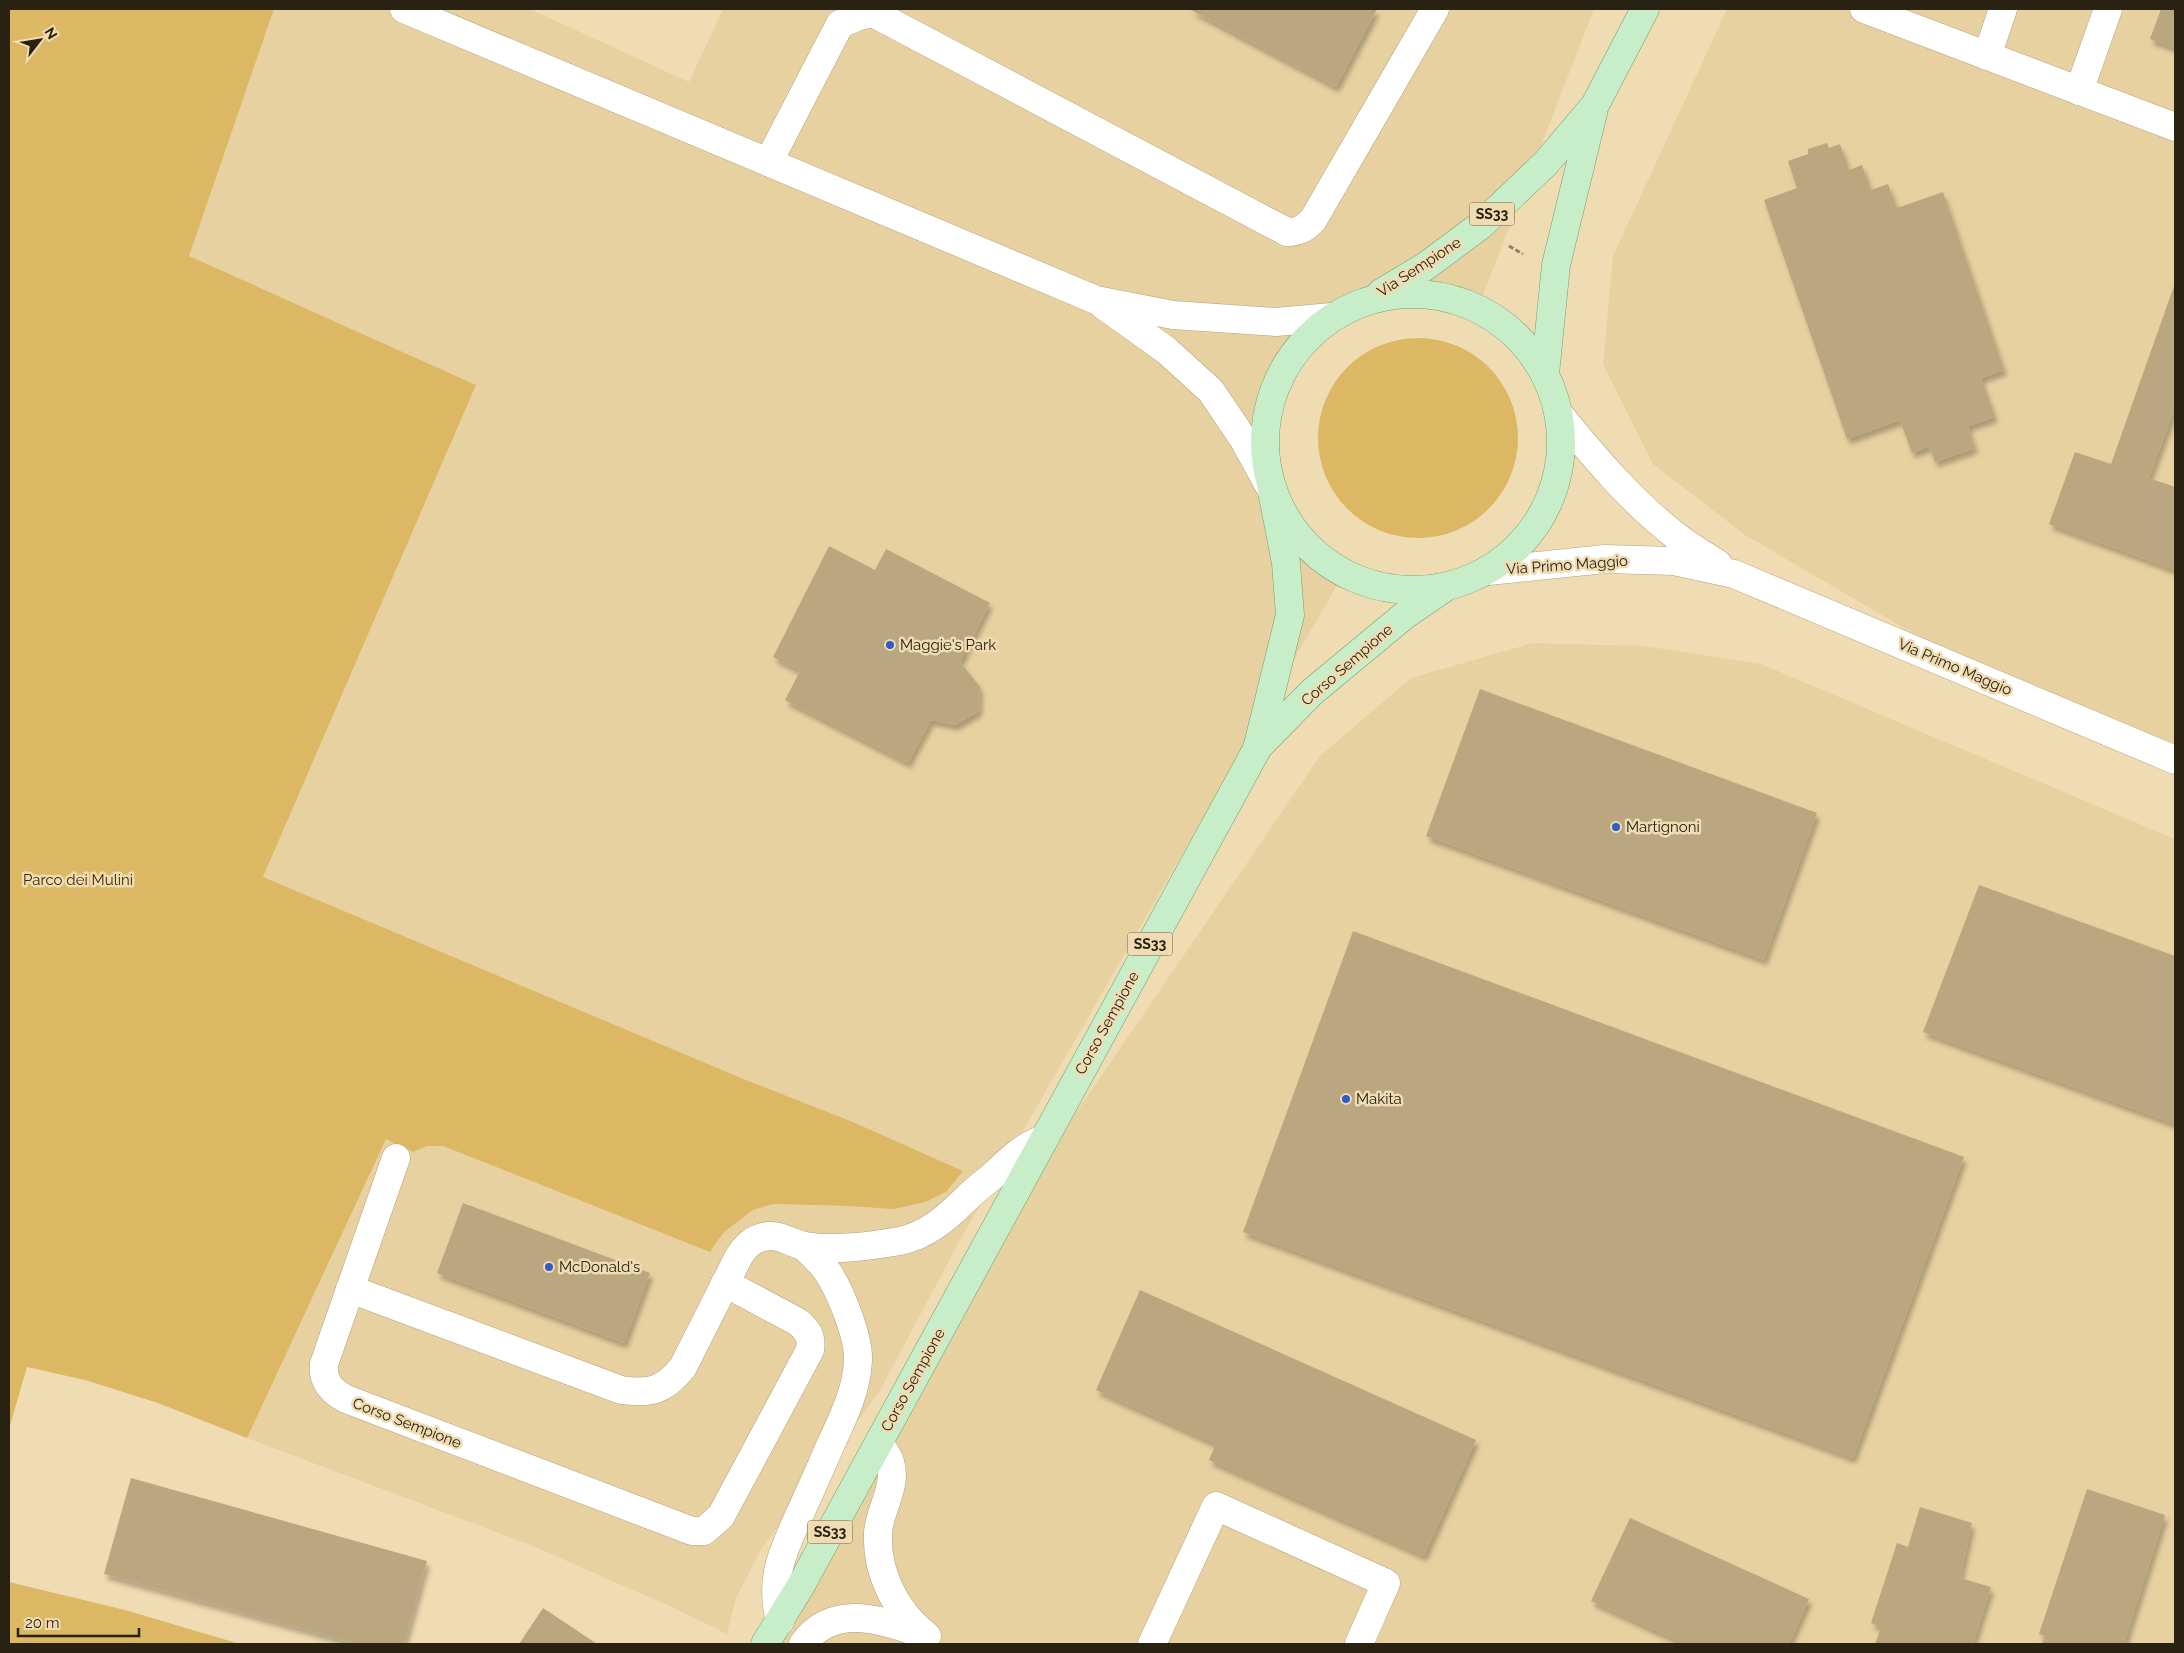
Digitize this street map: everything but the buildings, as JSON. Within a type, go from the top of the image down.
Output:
[{"type":"main road","name":"Via Sempione","points":[[1368,300],[1426,266],[1481,224],[1546,163],[1595,105],[1645,9]]},
{"type":"main road","name":"Via Sempione","points":[[1545,374],[1556,265],[1595,105]]},
{"type":"main road","name":"SS33","points":[[1409,293],[1449,298],[1486,312],[1520,339],[1545,374],[1559,414],[1562,456],[1551,498],[1526,540],[1488,571],[1443,589],[1394,591],[1347,576],[1315,555],[1289,526],[1272,491],[1264,453],[1266,414],[1279,377],[1301,343],[1332,317],[1368,300],[1409,293]]},
{"type":"main road","name":"Corso Sempione","points":[[765,1644],[780,1621],[879,1442],[1257,749],[1290,615],[1286,564],[1272,491]]},
{"type":"main road","name":"Corso Sempione","points":[[1257,749],[1312,692],[1405,615],[1443,589]]},
{"type":"street","points":[[404,9],[1096,300],[1173,315],[1276,322],[1332,317]]},
{"type":"street","points":[[769,161],[841,16],[859,16],[873,13],[1287,232],[1301,230],[1313,220],[1435,9]]},
{"type":"street","points":[[1864,9],[1894,14],[1987,56],[2175,127]]},
{"type":"street","points":[[1987,56],[2003,9]]},
{"type":"street","points":[[2079,91],[2108,9]]},
{"type":"street","points":[[1096,300],[1166,350],[1211,391],[1244,440],[1272,491]]},
{"type":"street","name":"Via Primo Maggio","points":[[1559,414],[1596,460],[1631,497],[1676,537],[1734,574],[2175,760]]},
{"type":"street","name":"Via Primo Maggio","points":[[1488,571],[1605,560],[1674,560],[1734,574]]},
{"type":"street","points":[[396,1158],[350,1290],[621,1390],[638,1392],[656,1390],[672,1381],[683,1368],[745,1246],[753,1241],[767,1236],[781,1236],[804,1246],[852,1249],[872,1244],[900,1241],[924,1233],[948,1217],[970,1195],[1029,1144],[1044,1139]]},
{"type":"street","points":[[780,1621],[774,1588],[780,1565],[789,1540],[849,1404],[857,1375],[858,1346],[844,1303],[827,1271],[804,1246]]},
{"type":"street","name":"Corso Sempione","points":[[350,1290],[324,1364],[326,1380],[336,1394],[683,1527],[704,1532],[720,1516],[810,1350],[812,1340],[807,1330],[798,1322],[725,1283]]},
{"type":"street","points":[[879,1442],[890,1462],[892,1473],[891,1486],[881,1515],[878,1533],[879,1555],[883,1574],[892,1596],[902,1613],[935,1640]]},
{"type":"street","points":[[1152,1644],[1216,1506],[1386,1583],[1359,1644]]},
{"type":"street","points":[[803,1644],[816,1629],[841,1618],[880,1620],[935,1640]]},
{"type":"path","points":[[1481,224],[1516,252],[1556,265]]},
{"type":"shaded area","points":[[274,9],[530,9],[689,82],[723,9],[1594,9],[1481,300],[1454,291],[1411,287],[1368,294],[1326,314],[1293,344],[1271,379],[1262,409],[1259,454],[1282,524],[1310,557],[1341,578],[959,1242],[878,1394],[762,1548],[736,1598],[727,1634],[674,1608],[528,1544],[247,1438],[386,1138],[413,1152],[427,1146],[443,1146],[710,1252],[724,1232],[753,1210],[773,1204],[848,1206],[963,1171],[853,1122],[746,1080],[263,877],[476,385],[188,256]]},
{"type":"shaded area","points":[[1727,9],[2175,9],[2175,752],[1969,666],[1745,535],[1653,464],[1603,364],[1613,256]]},
{"type":"shaded area","points":[[1533,643],[1644,646],[1761,664],[2175,839],[2175,1644],[769,1644],[1019,1196],[1320,756],[1411,678]]},
{"type":"green space","name":"Parco dei Mulini","points":[[9,9],[274,9],[189,256],[476,385],[263,877],[746,1080],[853,1122],[963,1171],[946,1192],[925,1202],[894,1209],[773,1204],[753,1210],[724,1232],[710,1252],[443,1146],[427,1146],[413,1152],[386,1139],[247,1438],[158,1403],[85,1380],[27,1367],[9,1429]]},
{"type":"green space","points":[[1408,338],[1428,338],[1456,345],[1482,360],[1496,374],[1511,400],[1518,428],[1518,448],[1511,476],[1496,502],[1482,516],[1447,534],[1428,538],[1408,538],[1380,531],[1354,516],[1340,502],[1322,467],[1318,448],[1318,428],[1325,400],[1340,374],[1354,360],[1389,342]]},
{"type":"green space","points":[[9,1582],[125,1610],[240,1644],[9,1644]]},
{"type":"place","name":"Maggie's Park","points":[[890,645]]},
{"type":"place","name":"Martignoni","points":[[1616,827]]},
{"type":"place","name":"Makita","points":[[1346,1099]]},
{"type":"place","name":"McDonald's","points":[[549,1267]]}]
